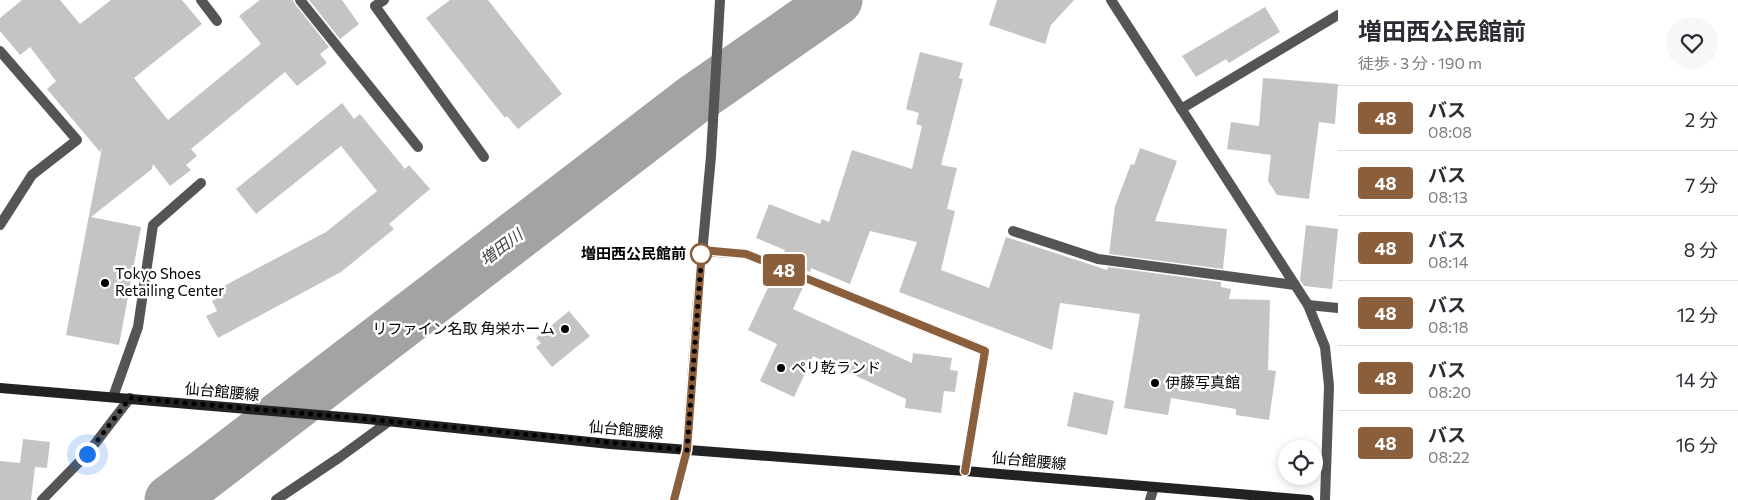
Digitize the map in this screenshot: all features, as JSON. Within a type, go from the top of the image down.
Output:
[{"type":"main road","name":"仙台館腰線","points":[[0,388],[367,419],[687,450],[1154,486],[1309,500]]},
{"type":"street","points":[[201,0],[217,21]]},
{"type":"street","points":[[300,0],[418,147]]},
{"type":"street","points":[[384,0],[376,6],[484,157]]},
{"type":"street","points":[[1111,0],[1308,305],[1325,347],[1329,386],[1325,500]]},
{"type":"street","points":[[674,500],[687,450],[711,156],[720,4]]},
{"type":"street","points":[[1181,109],[1338,15]]},
{"type":"street","points":[[0,50],[77,140],[32,175],[0,225]]},
{"type":"street","points":[[113,397],[138,326],[154,225],[201,183]]},
{"type":"street","points":[[1013,231],[1098,259],[1295,285]]},
{"type":"street","points":[[702,250],[746,254],[985,351],[965,471]]},
{"type":"street","points":[[1308,305],[1338,308]]},
{"type":"street","points":[[42,500],[87,454],[130,398]]},
{"type":"street","points":[[276,500],[388,422]]},
{"type":"street","points":[[1150,500],[1154,486]]},
{"type":"building","points":[[22,0],[60,0],[80,24],[111,0],[182,0],[202,24],[134,78],[168,120],[261,44],[239,16],[260,0],[293,0],[329,47],[320,54],[327,63],[297,86],[285,72],[191,149],[197,156],[186,165],[191,170],[170,186],[153,164],[152,169],[91,217],[141,227],[119,345],[66,335],[102,148],[100,152],[47,89],[56,81],[30,47],[20,55],[0,31],[0,18]]},
{"type":"building","points":[[309,0],[342,0],[359,24],[340,39]]},
{"type":"building","points":[[450,0],[488,0],[562,94],[518,129],[507,116],[505,118],[426,18]]},
{"type":"building","points":[[997,0],[1074,0],[1051,25],[1045,44],[989,25]]},
{"type":"building","points":[[1265,7],[1280,32],[1229,63],[1226,59],[1196,77],[1182,56]]},
{"type":"building","points":[[920,52],[963,63],[959,78],[963,79],[941,165],[957,168],[947,209],[955,211],[941,270],[989,288],[1006,237],[1107,270],[1108,267],[1221,282],[1221,287],[1231,289],[1229,299],[1270,300],[1268,370],[1276,371],[1269,420],[1236,415],[1236,409],[1171,398],[1168,415],[1124,408],[1140,314],[1060,303],[1052,350],[899,292],[917,242],[870,231],[850,284],[811,268],[810,272],[780,261],[785,250],[756,238],[769,204],[820,224],[822,219],[829,222],[852,150],[912,169],[922,126],[916,124],[919,113],[906,109]]},
{"type":"building","points":[[1263,78],[1338,84],[1335,124],[1319,122],[1309,199],[1277,195],[1268,181],[1271,155],[1227,149],[1231,122],[1259,126]]},
{"type":"building","points":[[342,103],[354,119],[360,114],[405,169],[409,165],[430,189],[389,224],[394,229],[341,272],[218,338],[206,316],[217,311],[212,301],[226,293],[222,287],[326,232],[377,191],[341,146],[256,214],[236,189]]},
{"type":"building","points":[[1140,148],[1177,161],[1155,221],[1227,229],[1223,269],[1109,254],[1115,206],[1131,164],[1134,165]]},
{"type":"building","points":[[1306,225],[1338,229],[1332,289],[1304,286],[1300,280]]},
{"type":"building","points":[[775,273],[804,285],[793,309],[912,363],[913,353],[952,358],[950,370],[958,371],[955,392],[944,391],[941,413],[905,408],[906,399],[813,356],[794,397],[760,381],[777,344],[748,330]]},
{"type":"building","points":[[569,311],[590,336],[552,367],[536,347],[541,343],[536,338]]},
{"type":"building","points":[[1074,392],[1114,401],[1107,435],[1067,426]]},
{"type":"building","points":[[23,439],[50,442],[47,468],[35,467],[31,500],[0,500],[0,461],[20,463]]},
{"type":"waterway","name":"増田川","points":[[170,500],[692,101],[837,0]]},
{"type":"bus line","name":"48","points":[[674,500],[687,450],[702,250],[746,254],[985,351],[965,471]]},
{"type":"place","name":"増田西公民館前","points":[[701,254]]},
{"type":"place","name":"Tokyo Shoes Retailing Center","points":[[105,283]]},
{"type":"place","name":"リファイン名取 角栄ホーム","points":[[565,329]]},
{"type":"place","name":"ペリ乾ランド","points":[[781,368]]},
{"type":"place","name":"伊藤写真館","points":[[1155,383]]},
{"type":"route","points":[[87,454],[130,398],[687,450],[702,250],[701,254]]}]
